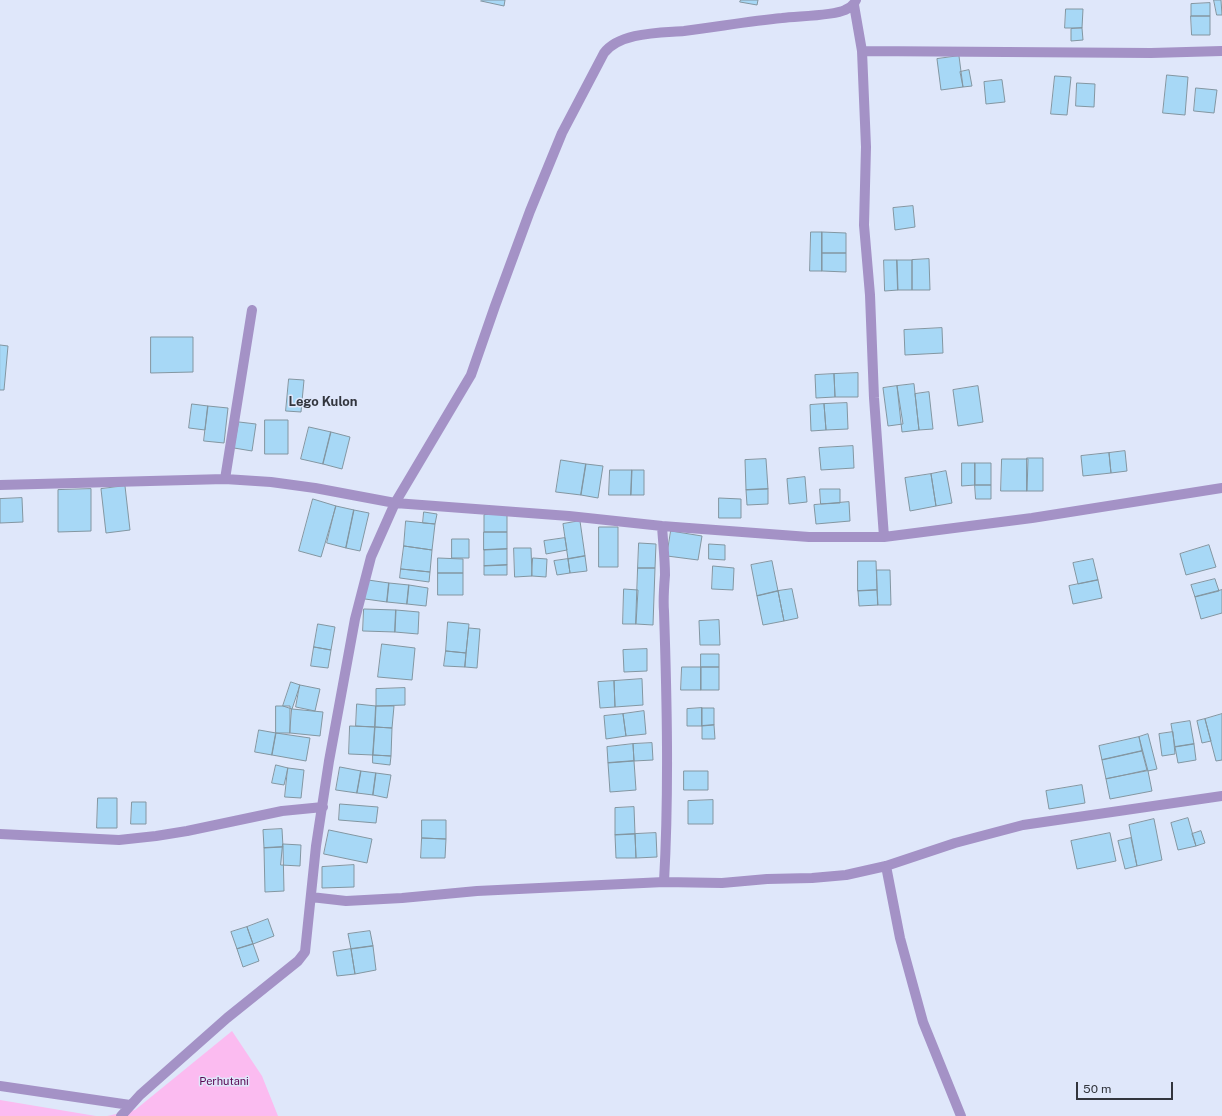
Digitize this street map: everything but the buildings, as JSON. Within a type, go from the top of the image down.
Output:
[{"type":"street","points":[[855,2],[862,51],[866,147],[864,225],[870,295],[874,398],[884,537]]},
{"type":"street","points":[[121,1116],[130,1105],[227,1018],[302,956],[305,947],[316,846],[329,761],[354,619],[371,557],[395,503],[471,375],[494,306],[530,211],[562,133],[604,53],[609,47],[623,40],[638,36],[759,20],[833,14],[845,10],[855,2]]},
{"type":"street","points":[[862,51],[1144,53],[1222,51]]},
{"type":"street","points":[[225,480],[252,310]]},
{"type":"street","points":[[0,485],[225,480],[271,482],[315,488],[395,503],[569,516],[662,526],[809,537],[884,537],[1032,518],[1222,488]]},
{"type":"street","points":[[662,526],[665,573],[664,609],[667,792],[664,882]]},
{"type":"street","points":[[311,897],[346,901],[402,898],[477,891],[664,882],[722,883],[846,875],[886,866],[955,843],[1023,825],[1222,796]]},
{"type":"street","points":[[0,834],[126,839],[187,831],[282,811],[323,807]]},
{"type":"street","points":[[886,866],[900,938],[923,1022],[961,1116]]},
{"type":"street","points":[[0,1086],[130,1105]]},
{"type":"green space","name":"Perhutani","points":[[232,1031],[262,1076],[278,1116],[107,1116],[135,1110]]},
{"type":"green space","points":[[0,1100],[96,1116],[0,1116]]},
{"type":"district","name":"Lego Kulon","points":[[323,402]]}]
